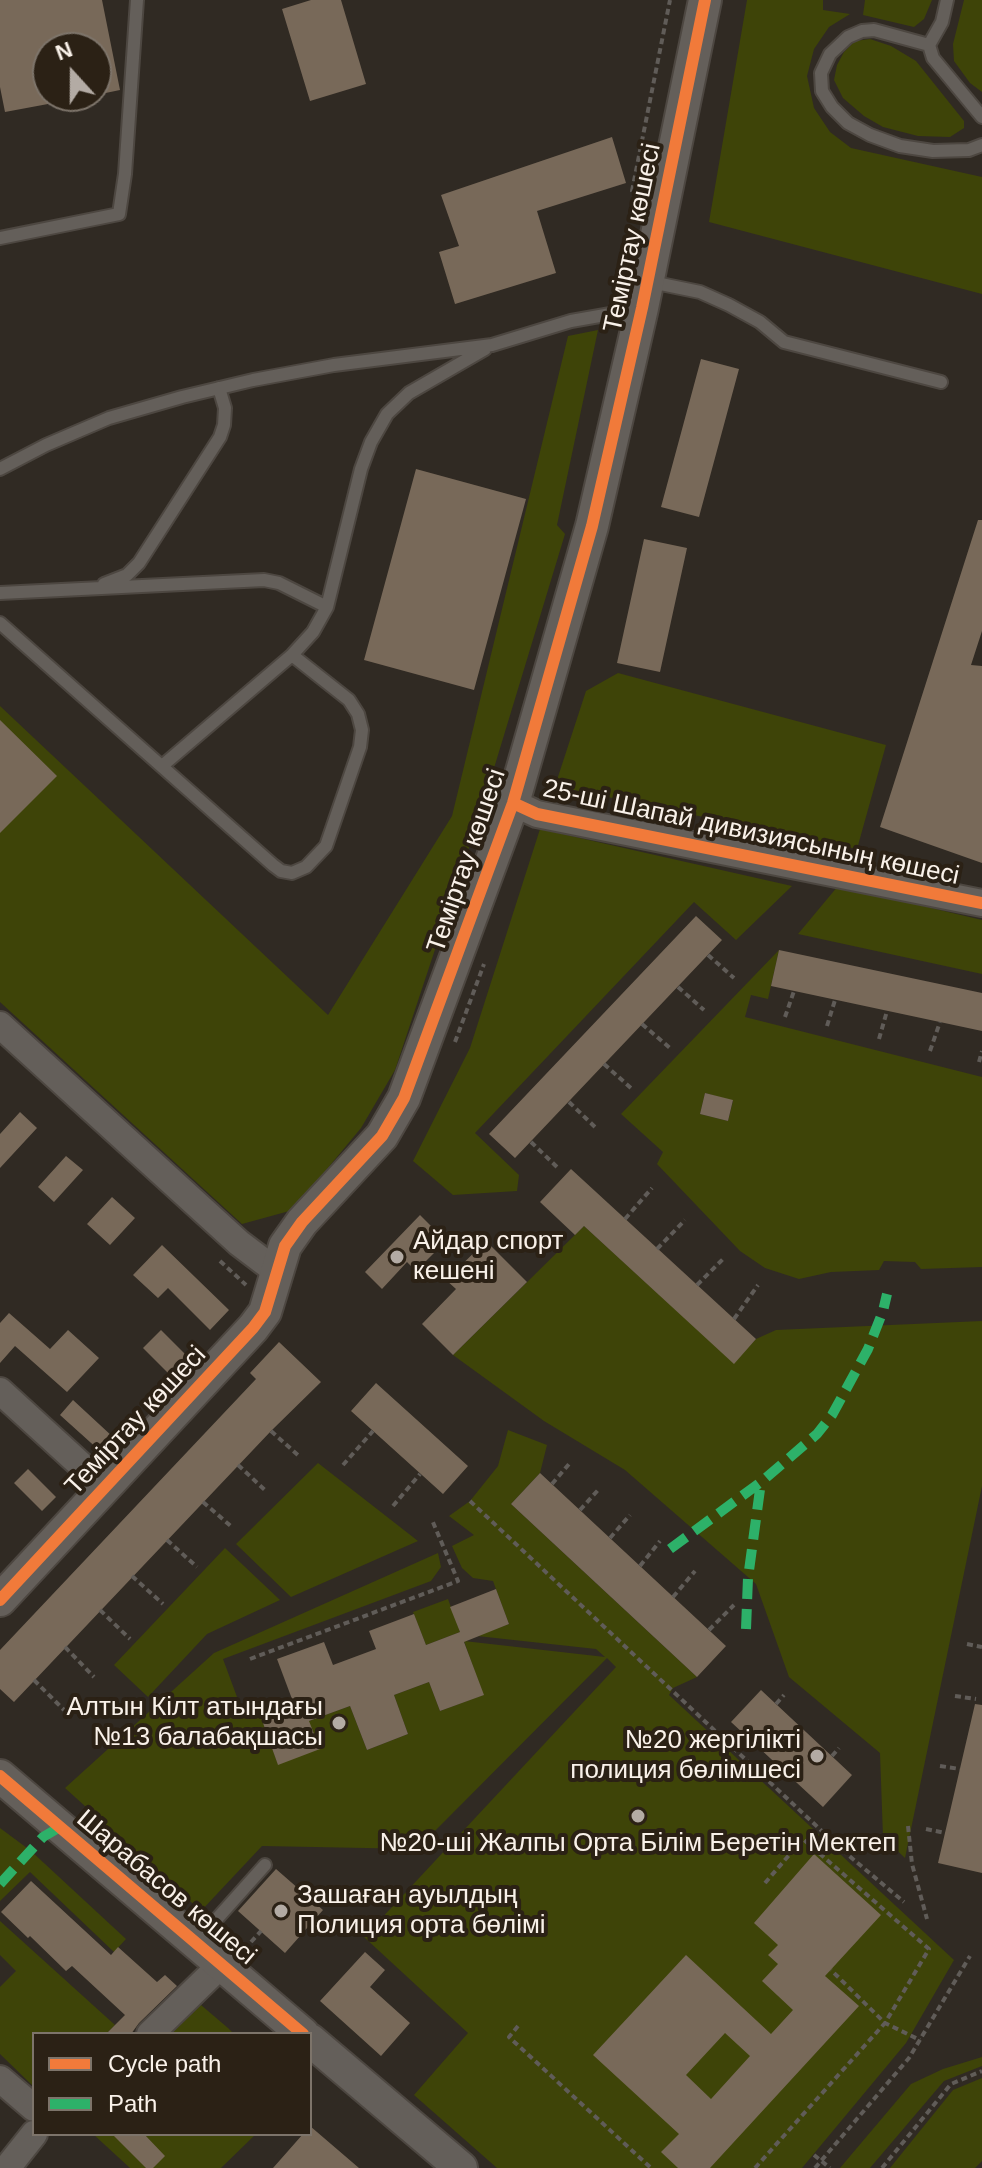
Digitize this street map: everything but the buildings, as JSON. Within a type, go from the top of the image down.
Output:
[{"type":"street","name":"Теміртау көшесі","points":[[0,1600],[253,1328],[265,1312],[285,1246],[382,1136],[404,1098],[513,803],[592,526],[645,294],[705,0]]},
{"type":"street","name":"25-ші Шапай дивизиясының көшесі","points":[[513,803],[537,814],[982,903]]},
{"type":"street","points":[[0,1025],[239,1243],[276,1271]]},
{"type":"street","points":[[0,1391],[105,1487]]},
{"type":"street","name":"Шарабасов көшесі","points":[[0,1776],[301,2032]]},
{"type":"street","points":[[152,2032],[221,1965]]},
{"type":"street","points":[[312,2042],[461,2168]]},
{"type":"street","points":[[0,2079],[32,2106]]},
{"type":"street","points":[[7,2168],[32,2136]]},
{"type":"lane","points":[[0,238],[119,214],[125,174],[137,0]]},
{"type":"lane","points":[[947,0],[942,22],[929,45],[933,58],[982,117]]},
{"type":"lane","points":[[929,45],[874,30],[848,37],[830,54],[821,73],[822,91],[848,123],[900,146],[933,151],[969,150],[982,145]]},
{"type":"lane","points":[[0,469],[109,418],[219,388],[334,365],[492,345],[645,294],[700,292],[760,322],[784,342],[941,382]]},
{"type":"lane","points":[[162,766],[292,655],[313,632],[327,607],[361,469],[371,442],[387,414],[409,393],[492,345]]},
{"type":"lane","points":[[90,589],[127,575],[139,563],[220,437],[225,408],[219,388]]},
{"type":"lane","points":[[0,593],[264,580],[279,583],[327,607]]},
{"type":"lane","points":[[0,623],[281,871],[292,873],[306,867],[326,846],[360,747],[362,730],[358,714],[349,700],[292,655]]},
{"type":"lane","points":[[196,1943],[265,1865]]},
{"type":"path","points":[[708,955],[734,978]]},
{"type":"path","points":[[678,987],[704,1010]]},
{"type":"path","points":[[785,1017],[794,991]]},
{"type":"path","points":[[827,1026],[835,1000]]},
{"type":"path","points":[[879,1039],[887,1011]]},
{"type":"path","points":[[930,1051],[940,1022]]},
{"type":"path","points":[[642,1024],[670,1048]]},
{"type":"path","points":[[979,1062],[982,1051]]},
{"type":"path","points":[[604,1064],[632,1089]]},
{"type":"path","points":[[569,1102],[596,1128]]},
{"type":"path","points":[[531,1142],[558,1168]]},
{"type":"path","points":[[625,1219],[652,1188]]},
{"type":"path","points":[[657,1249],[685,1220]]},
{"type":"path","points":[[210,1251],[248,1287]]},
{"type":"path","points":[[697,1285],[724,1258]]},
{"type":"path","points":[[734,1319],[758,1285]]},
{"type":"path","points":[[271,1431],[300,1457]]},
{"type":"path","points":[[343,1465],[373,1431]]},
{"type":"path","points":[[552,1484],[569,1464]]},
{"type":"path","points":[[238,1465],[267,1492]]},
{"type":"path","points":[[393,1506],[420,1474]]},
{"type":"path","points":[[580,1510],[599,1489]]},
{"type":"path","points":[[470,1501],[841,1849],[904,1902]]},
{"type":"path","points":[[203,1502],[233,1528]]},
{"type":"path","points":[[610,1538],[630,1515]]},
{"type":"path","points":[[250,1659],[458,1581],[432,1520]]},
{"type":"path","points":[[167,1540],[197,1567]]},
{"type":"path","points":[[640,1566],[660,1541]]},
{"type":"path","points":[[673,1597],[695,1571]]},
{"type":"path","points":[[132,1576],[163,1604]]},
{"type":"path","points":[[709,1630],[734,1605]]},
{"type":"path","points":[[100,1610],[130,1639]]},
{"type":"path","points":[[967,1644],[982,1647]]},
{"type":"path","points":[[65,1647],[94,1677]]},
{"type":"path","points":[[34,1680],[64,1710]]},
{"type":"path","points":[[776,1704],[784,1695]]},
{"type":"path","points":[[955,1696],[976,1699]]},
{"type":"path","points":[[832,1756],[839,1748]]},
{"type":"path","points":[[940,1766],[960,1769]]},
{"type":"path","points":[[908,1826],[912,1864],[927,1919]]},
{"type":"path","points":[[926,1829],[945,1833]]},
{"type":"path","points":[[755,2168],[885,2023],[929,1949],[803,1839],[765,1883]]},
{"type":"path","points":[[251,1942],[261,1931]]},
{"type":"path","points":[[815,2168],[909,2058],[970,1956]]},
{"type":"path","points":[[831,1970],[885,2023],[920,2040]]},
{"type":"path","points":[[518,2026],[509,2037],[651,2168]]},
{"type":"path","points":[[882,2168],[951,2084],[982,2071]]},
{"type":"path","points":[[814,2155],[830,2168]]},
{"type":"green space","points":[[747,0],[823,0],[823,10],[850,14],[829,27],[814,49],[807,76],[814,108],[830,132],[851,148],[982,177],[982,294],[709,222]]},
{"type":"green space","points":[[865,0],[932,0],[924,19],[914,27],[863,15]]},
{"type":"green space","points":[[964,0],[982,0],[982,92],[970,83],[954,61],[953,44]]},
{"type":"green space","points":[[870,39],[891,46],[916,61],[964,121],[964,128],[950,137],[918,136],[883,127],[843,98],[834,80],[837,65],[855,41]]},
{"type":"green space","points":[[598,330],[557,525],[565,534],[481,811],[395,1070],[361,1128],[293,1210],[242,1224],[0,1002],[0,706],[328,1015],[452,816],[568,336]]},
{"type":"green space","points":[[618,673],[886,745],[857,849],[555,786],[586,691]]},
{"type":"green space","points":[[540,829],[792,886],[736,940],[694,902],[475,1133],[519,1175],[517,1191],[453,1195],[413,1161],[470,1048]]},
{"type":"green space","points":[[838,886],[982,920],[982,974],[798,934]]},
{"type":"green space","points":[[779,950],[768,999],[751,995],[745,1017],[982,1077],[982,1267],[921,1269],[915,1262],[884,1261],[879,1270],[831,1272],[799,1279],[765,1268],[740,1251],[657,1164],[663,1152],[621,1114]],"holes":[[[705,1093],[733,1101],[728,1121],[700,1114]]]},
{"type":"green space","points":[[584,1226],[734,1363],[756,1339],[776,1330],[982,1321],[982,1486],[905,1858],[883,1837],[880,1753],[789,1677],[756,1584],[625,1470],[544,1421],[453,1355]]},
{"type":"green space","name":"№20-ші Жалпы Орта Білім Беретін Мектеп","points":[[508,1430],[547,1445],[540,1473],[511,1504],[697,1677],[673,1688],[669,1695],[954,1960],[906,2043],[802,2168],[497,2168],[414,2095],[468,2033],[364,1937],[616,1667],[607,1658],[417,1849],[262,1846],[201,1911],[65,1788],[214,1653],[438,1553],[441,1567],[431,1581],[223,1659],[244,1716],[259,1712],[278,1764],[309,1721],[350,1706],[367,1750],[408,1734],[394,1695],[429,1682],[440,1711],[483,1695],[464,1641],[605,1657],[596,1649],[477,1636],[509,1624],[493,1581],[473,1578],[462,1568],[452,1546],[474,1535],[449,1516],[470,1501],[498,1466]]},
{"type":"green space","points":[[318,1463],[418,1541],[291,1597],[236,1544]]},
{"type":"green space","points":[[225,1548],[280,1600],[207,1634],[148,1697],[114,1665]]},
{"type":"green space","points":[[448,1599],[460,1632],[426,1645],[413,1612]]},
{"type":"green space","points":[[0,1828],[31,1851],[126,1939],[114,1952],[30,1872],[0,1901]]},
{"type":"green space","points":[[0,1921],[115,2025],[108,2032],[32,2032],[32,2085],[0,2054],[0,1987],[16,1971],[0,1955]]},
{"type":"green space","points":[[201,2005],[232,2032],[173,2032]]},
{"type":"green space","points":[[982,2057],[982,2066],[944,2081],[870,2168],[840,2168],[911,2084],[943,2069]]},
{"type":"green space","points":[[982,2078],[982,2161],[975,2168],[890,2168],[953,2090]]},
{"type":"green space","points":[[95,2136],[254,2136],[221,2168],[130,2168]]},
{"type":"marked path","points":[[670,1549],[761,1482],[817,1434],[832,1415],[868,1349],[887,1294]]},
{"type":"marked path","points":[[746,1629],[748,1578],[761,1482]]},
{"type":"marked path","points":[[0,1884],[43,1837],[60,1827]]},
{"type":"cycle path","points":[[0,1600],[253,1328],[265,1312],[285,1246],[302,1222],[382,1136],[404,1098],[513,803],[592,526],[642,308],[705,0]]},
{"type":"cycle path","points":[[513,803],[537,814],[982,903]]},
{"type":"cycle path","points":[[0,1776],[301,2032]]},
{"type":"place","name":"Айдар спорт кешені","points":[[397,1257]]},
{"type":"place","name":"Алтын Кілт атындағы №13 балабақшасы","points":[[339,1723]]},
{"type":"place","name":"№20 жергілікті полиция бөлімшесі","points":[[817,1756]]},
{"type":"place","name":"№20-ші Жалпы Орта Білім Беретін Мектеп","points":[[638,1816]]},
{"type":"place","name":"Зашаған ауылдың Полиция орта бөлімі","points":[[281,1911]]}]
